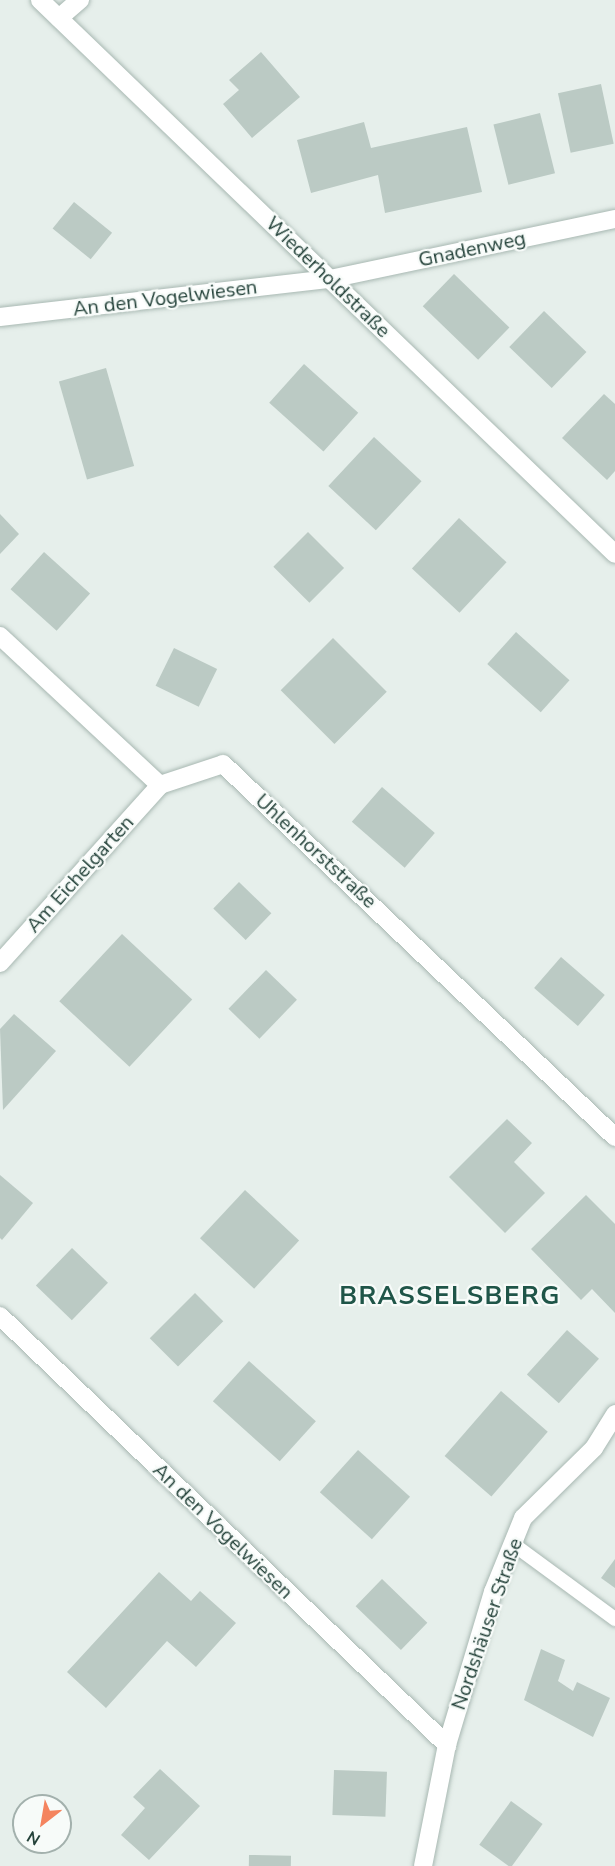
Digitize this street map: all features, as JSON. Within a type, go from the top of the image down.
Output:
[{"type":"street","name":"Wiederholdstraße","points":[[40,0],[615,554]]},
{"type":"street","points":[[58,18],[80,0]]},
{"type":"street","name":"Gnadenweg","points":[[330,279],[615,219]]},
{"type":"street","name":"An den Vogelwiesen","points":[[0,317],[330,279]]},
{"type":"street","points":[[0,636],[160,785]]},
{"type":"street","name":"Uhlenhorststraße","points":[[160,785],[224,764],[615,1137]]},
{"type":"street","name":"Am Eichelgarten","points":[[0,963],[160,785]]},
{"type":"street","name":"An den Vogelwiesen","points":[[0,1316],[447,1745]]},
{"type":"street","name":"Nordshäuser Straße","points":[[423,1866],[447,1745],[523,1518],[594,1448],[615,1414]]},
{"type":"lane","points":[[513,1544],[615,1619]]},
{"type":"building","points":[[261,52],[300,97],[252,138],[223,104],[239,90],[229,80]]},
{"type":"building","points":[[601,84],[614,144],[571,153],[558,93]]},
{"type":"building","points":[[540,113],[555,173],[508,185],[493,125]]},
{"type":"building","points":[[364,122],[371,148],[467,127],[482,192],[385,213],[378,175],[311,193],[297,140]]},
{"type":"building","points":[[74,202],[112,233],[91,259],[53,228]]},
{"type":"building","points":[[454,274],[509,327],[478,360],[423,306]]},
{"type":"building","points":[[544,311],[586,352],[552,388],[509,347]]},
{"type":"building","points":[[304,364],[358,413],[323,451],[269,403]]},
{"type":"building","points":[[106,368],[134,466],[87,480],[59,382]]},
{"type":"building","points":[[604,394],[615,404],[615,471],[607,480],[562,438]]},
{"type":"building","points":[[374,437],[422,481],[376,530],[328,486]]},
{"type":"building","points":[[0,514],[19,534],[0,554]]},
{"type":"building","points":[[459,518],[507,562],[459,613],[412,568]]},
{"type":"building","points":[[308,532],[344,568],[309,603],[273,567]]},
{"type":"building","points":[[44,552],[90,593],[57,631],[11,589]]},
{"type":"building","points":[[516,632],[570,680],[541,712],[487,664]]},
{"type":"building","points":[[333,638],[387,692],[334,744],[281,690]]},
{"type":"building","points":[[174,648],[217,669],[199,707],[156,686]]},
{"type":"building","points":[[382,787],[435,833],[405,868],[352,822]]},
{"type":"building","points":[[239,882],[271,913],[246,940],[213,909]]},
{"type":"building","points":[[122,934],[192,999],[129,1067],[59,1001]]},
{"type":"building","points":[[561,957],[605,995],[578,1026],[534,988]]},
{"type":"building","points":[[266,970],[297,1000],[259,1039],[228,1009]]},
{"type":"building","points":[[14,1014],[56,1051],[3,1110],[0,1029]]},
{"type":"building","points":[[507,1119],[532,1143],[514,1162],[545,1193],[505,1233],[449,1177]]},
{"type":"building","points":[[0,1175],[33,1203],[2,1240],[0,1238]]},
{"type":"building","points":[[245,1190],[299,1240],[254,1289],[200,1238]]},
{"type":"building","points":[[586,1195],[615,1224],[615,1313],[592,1289],[581,1300],[531,1249]]},
{"type":"building","points":[[72,1248],[108,1283],[72,1320],[36,1285]]},
{"type":"building","points":[[195,1293],[223,1321],[178,1367],[150,1338]]},
{"type":"building","points":[[567,1330],[599,1359],[559,1403],[527,1375]]},
{"type":"building","points":[[249,1361],[316,1421],[280,1461],[213,1401]]},
{"type":"building","points":[[501,1391],[548,1432],[491,1497],[445,1456]]},
{"type":"building","points":[[358,1450],[410,1497],[372,1539],[320,1492]]},
{"type":"building","points":[[615,1559],[615,1588],[601,1578]]},
{"type":"building","points":[[159,1572],[191,1601],[200,1591],[236,1623],[196,1667],[167,1641],[106,1708],[67,1672]]},
{"type":"building","points":[[382,1579],[427,1623],[401,1650],[356,1606]]},
{"type":"building","points":[[541,1649],[565,1660],[558,1681],[573,1691],[577,1682],[610,1698],[593,1737],[524,1700]]},
{"type":"building","points":[[160,1769],[200,1806],[149,1860],[121,1835],[145,1808],[133,1797]]},
{"type":"building","points":[[334,1770],[387,1772],[385,1817],[332,1815]]},
{"type":"building","points":[[511,1801],[543,1824],[512,1866],[509,1866],[479,1845]]},
{"type":"building","points":[[249,1855],[291,1856],[291,1866],[249,1866]]},
{"type":"district","name":"BRASSELSBERG","points":[[450,1296]]}]
